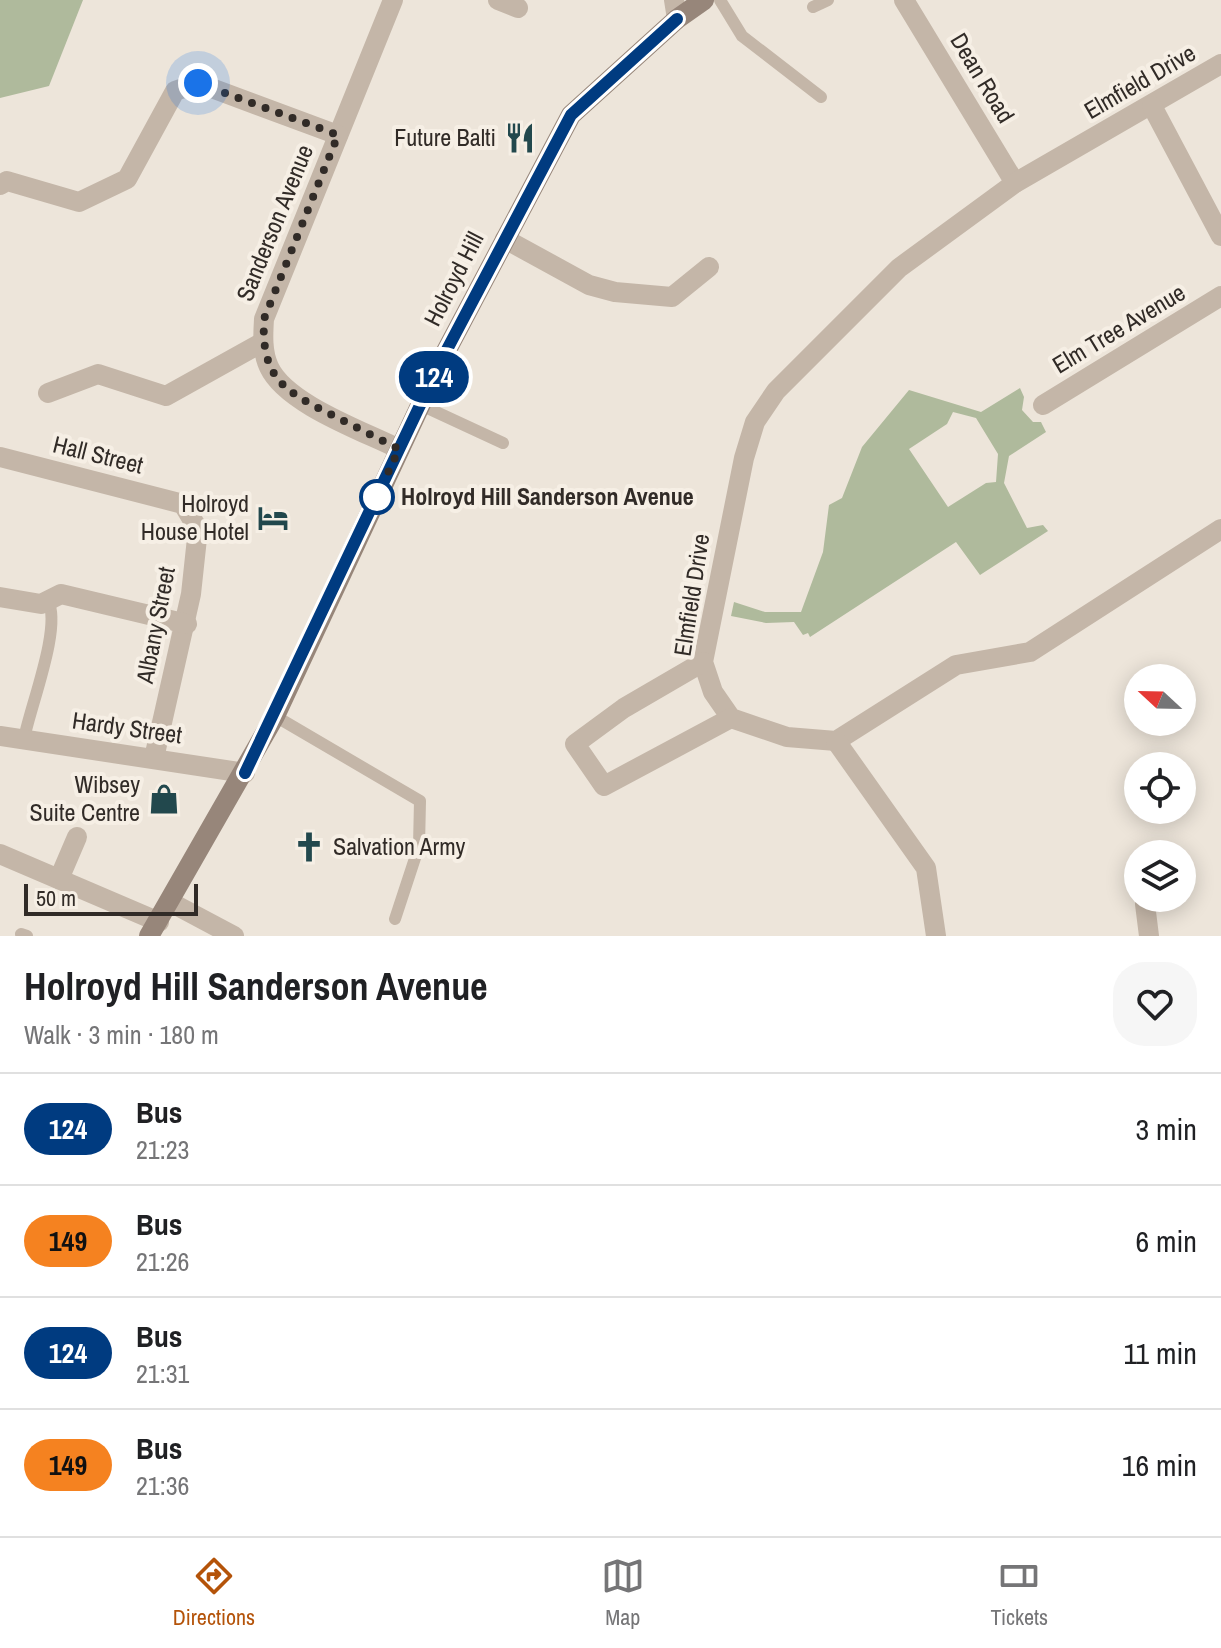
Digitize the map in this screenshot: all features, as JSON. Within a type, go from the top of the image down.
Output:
[{"type":"main road","name":"Holroyd Hill","points":[[154,929],[275,716],[399,449],[571,115],[676,10],[704,0]]},
{"type":"street","name":"Sanderson Avenue","points":[[263,342],[264,319],[393,0]]},
{"type":"street","points":[[498,0],[518,8]]},
{"type":"street","name":"Dean Road","points":[[904,0],[1015,183]]},
{"type":"street","name":"Elmfield Drive","points":[[731,718],[713,692],[703,662],[717,579],[755,422],[776,391],[899,268],[1015,183],[1221,64]]},
{"type":"street","points":[[0,185],[7,181],[79,202],[127,179],[175,91],[198,83],[338,135]]},
{"type":"street","points":[[1152,106],[1221,236]]},
{"type":"street","points":[[505,239],[589,285],[615,292],[672,297],[709,267]]},
{"type":"street","name":"Elm Tree Avenue","points":[[1043,405],[1221,296]]},
{"type":"street","points":[[48,393],[98,374],[166,396],[263,342],[269,367],[291,395],[399,449]]},
{"type":"street","name":"Hall Street","points":[[0,457],[183,504]]},
{"type":"street","name":"Albany Street","points":[[154,758],[187,624],[198,529],[183,504]]},
{"type":"street","points":[[703,662],[624,708],[575,744],[604,786],[731,718],[787,737],[836,741],[956,665],[1030,652],[1221,529]]},
{"type":"street","points":[[0,597],[41,604],[61,594],[187,624]]},
{"type":"street","name":"Hardy Street","points":[[0,736],[245,773]]},
{"type":"street","points":[[836,741],[926,868],[936,936]]},
{"type":"street","points":[[59,879],[77,837]]},
{"type":"street","points":[[0,854],[59,879],[154,929]]},
{"type":"street","points":[[170,902],[234,936]]},
{"type":"street","points":[[1146,912],[1149,936]]},
{"type":"lane","points":[[720,0],[742,36],[821,97]]},
{"type":"lane","points":[[813,7],[828,0]]},
{"type":"lane","points":[[421,405],[503,443]]},
{"type":"lane","points":[[24,739],[49,639],[53,610],[48,601]]},
{"type":"lane","points":[[275,716],[420,801],[419,846],[395,919]]},
{"type":"green space","points":[[0,0],[83,0],[49,86],[0,98]]},
{"type":"green space","points":[[1020,388],[1024,397],[1022,410],[1033,422],[1041,422],[1046,432],[1009,456],[1004,483],[1027,528],[1043,525],[1048,531],[980,575],[956,542],[810,637],[808,633],[803,635],[794,622],[766,623],[731,616],[734,602],[765,612],[801,612],[823,552],[829,505],[842,498],[862,447],[909,390],[981,412]],"holes":[[[953,412],[976,418],[998,454],[996,482],[986,483],[948,507],[909,449],[947,424]]]},
{"type":"bus line","name":"124","points":[[245,773],[295,676],[442,359],[571,115],[677,19]]},
{"type":"place","name":"Future Balti","points":[[520,138]]},
{"type":"place","name":"Holroyd Hill Sanderson Avenue","points":[[377,497]]},
{"type":"place","name":"Holroyd House Hotel","points":[[273,518]]},
{"type":"place","name":"Wibsey Suite Centre","points":[[164,799]]},
{"type":"place","name":"Salvation Army","points":[[309,847]]},
{"type":"route","points":[[198,83],[338,135],[264,319],[263,342],[269,367],[291,395],[399,449],[373,505],[377,497]]}]
